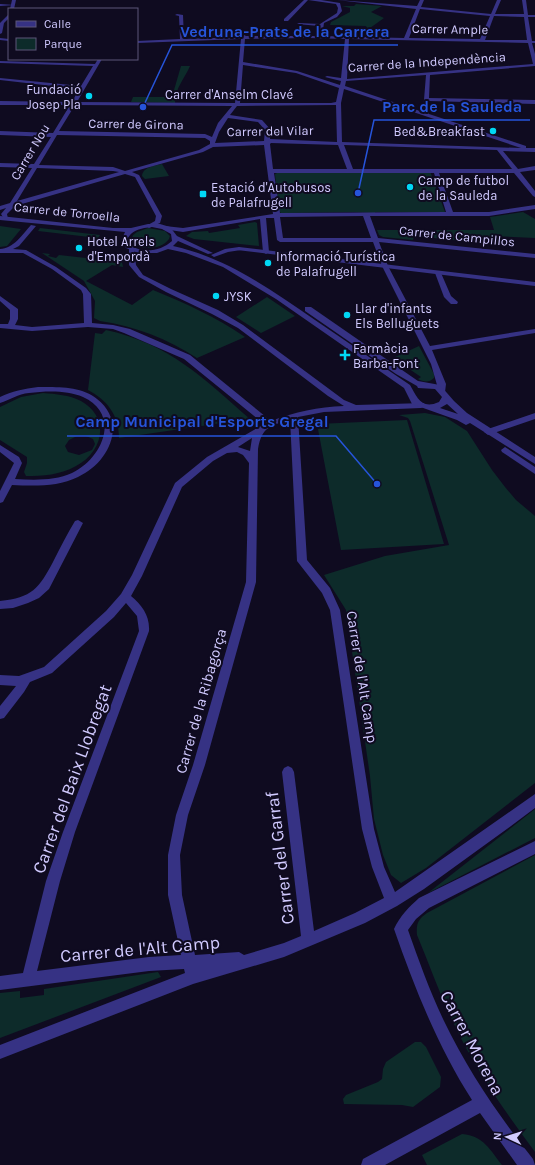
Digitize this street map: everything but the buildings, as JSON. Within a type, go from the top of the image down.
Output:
[{"type":"street","points":[[286,20],[306,0]]},
{"type":"street","points":[[310,0],[493,15],[535,16]]},
{"type":"street","points":[[406,39],[422,0]]},
{"type":"street","points":[[482,41],[499,0]]},
{"type":"street","points":[[524,0],[535,63]]},
{"type":"street","points":[[333,16],[335,14],[334,10],[339,2]]},
{"type":"street","points":[[339,2],[341,10]]},
{"type":"street","points":[[0,5],[13,5]]},
{"type":"street","points":[[334,10],[341,10]]},
{"type":"street","points":[[320,37],[321,25],[324,21],[339,14],[341,10]]},
{"type":"street","points":[[177,15],[181,15],[182,40]]},
{"type":"street","points":[[0,33],[2,23],[8,17]]},
{"type":"street","points":[[299,24],[321,25]]},
{"type":"street","points":[[213,143],[216,132],[238,100],[242,43],[245,37]]},
{"type":"street","name":"Carrer Ample","points":[[138,42],[245,37],[347,37],[532,42]]},
{"type":"street","points":[[347,37],[342,87],[338,103],[340,143],[351,171]]},
{"type":"street","name":"Carrer Nou","points":[[12,205],[99,60]]},
{"type":"street","points":[[0,62],[96,65]]},
{"type":"street","points":[[241,63],[297,72],[534,150]]},
{"type":"street","name":"Carrer de la Independència","points":[[297,72],[343,79],[428,74],[535,63]]},
{"type":"street","points":[[426,114],[428,99],[428,74]]},
{"type":"street","points":[[0,79],[83,88]]},
{"type":"street","points":[[428,99],[535,102]]},
{"type":"street","name":"Carrer d'Anselm Clavé","points":[[0,103],[331,105],[338,103]]},
{"type":"street","name":"Carrer de Campillos","points":[[227,116],[260,121],[268,130],[267,143],[280,240],[376,240],[535,256]]},
{"type":"street","name":"Carrer de Girona","points":[[0,133],[205,136],[212,139],[213,143]]},
{"type":"street","name":"Carrer del Vilar","points":[[12,205],[202,151],[213,143],[267,143],[270,141],[534,150]]},
{"type":"street","points":[[498,148],[535,195]]},
{"type":"street","points":[[0,165],[114,169],[137,176],[159,216],[158,222],[149,226]]},
{"type":"street","points":[[137,176],[140,168]]},
{"type":"street","points":[[271,171],[516,171],[535,168]]},
{"type":"street","points":[[436,171],[450,214]]},
{"type":"street","points":[[0,208],[12,205]]},
{"type":"street","points":[[2,219],[4,214],[12,205]]},
{"type":"street","points":[[175,235],[191,229],[276,215],[497,213],[535,207]]},
{"type":"street","points":[[0,680],[19,681],[48,670],[101,623],[125,597],[137,576],[178,485],[200,466],[222,452],[270,424],[294,415],[324,409],[423,405],[436,406],[445,401],[442,384],[427,348],[385,266],[366,214]]},
{"type":"street","points":[[263,217],[266,252]]},
{"type":"street","name":"Carrer de Torroella","points":[[2,219],[33,226],[109,234],[121,237],[124,240]]},
{"type":"street","name":"Carrer de Torroella","points":[[2,219],[113,230],[132,230],[149,226],[175,230],[191,229]]},
{"type":"street","points":[[0,250],[10,249],[19,243],[33,226]]},
{"type":"street","points":[[166,228],[186,243],[268,281],[416,383],[427,385],[444,394],[464,415],[488,432],[535,461]]},
{"type":"street","points":[[132,230],[126,234],[124,240],[126,245],[142,251],[155,251],[167,247],[173,243],[175,235]]},
{"type":"street","points":[[19,243],[21,248],[54,268],[84,290],[87,294],[88,325]]},
{"type":"street","points":[[167,247],[184,250],[206,258],[251,278],[407,387],[411,396],[423,405],[460,418],[535,471]]},
{"type":"street","points":[[131,248],[133,267],[141,276],[216,312],[254,336],[345,404],[361,408]]},
{"type":"street","points":[[214,255],[227,250],[239,249],[535,284]]},
{"type":"street","points":[[0,250],[21,250],[28,253]]},
{"type":"street","points":[[131,258],[136,253],[142,251]]},
{"type":"street","points":[[438,273],[448,297],[454,302]]},
{"type":"street","points":[[0,298],[14,309],[14,319],[10,327]]},
{"type":"street","points":[[0,326],[32,329],[88,325],[112,327],[127,331],[187,357],[270,424]]},
{"type":"street","points":[[427,348],[535,331]]},
{"type":"street","points":[[397,406],[407,404],[416,387],[427,385]]},
{"type":"street","points":[[0,400],[19,393],[38,390],[56,389],[84,395],[94,400],[102,407],[108,420],[110,433],[106,447],[96,460],[75,475],[48,481],[9,482]]},
{"type":"street","points":[[324,409],[329,406],[332,400],[332,396],[329,392]]},
{"type":"street","name":"Carrer de l'Alt Camp","points":[[294,415],[302,561],[326,591],[335,610],[368,830],[378,866],[392,902]]},
{"type":"street","points":[[488,432],[535,416]]},
{"type":"street","name":"Carrer de la Ribagorça","points":[[193,977],[175,895],[174,855],[182,815],[199,765],[252,582],[254,464],[255,443],[259,431]]},
{"type":"street","points":[[0,448],[17,461],[16,467],[0,500]]},
{"type":"street","points":[[222,452],[237,449],[244,451],[250,455],[254,464]]},
{"type":"street","points":[[0,605],[14,604],[27,600],[42,589],[78,523]]},
{"type":"street","name":"Carrer del Baix Llobregat","points":[[28,980],[53,880],[69,832],[144,631],[143,618],[136,606],[125,597]]},
{"type":"street","points":[[0,714],[26,679]]},
{"type":"street","name":"Carrer del Garraf","points":[[288,772],[308,941]]},
{"type":"street","points":[[0,1052],[193,977],[284,950],[360,918],[392,902],[507,822],[535,800]]},
{"type":"street","name":"Carrer Morena","points":[[527,1165],[504,1136],[482,1103],[446,1040],[429,1004],[401,929],[411,914],[424,903],[535,847]]},
{"type":"street","name":"Carrer de l'Alt Camp","points":[[0,983],[149,964],[227,960],[284,950]]},
{"type":"street","points":[[370,1165],[482,1103]]},
{"type":"green space","points":[[356,4],[382,6],[371,12],[384,18],[370,28],[367,28],[366,26],[330,25],[331,22],[350,12],[350,8],[342,6],[354,6]]},
{"type":"green space","points":[[181,66],[190,66],[178,88],[175,103],[131,102],[133,97],[172,97]]},
{"type":"green space","points":[[162,164],[169,176],[145,179],[142,176],[144,171],[152,166]]},
{"type":"green space","points":[[430,171],[445,212],[281,213],[279,211],[275,174],[277,173]]},
{"type":"green space","points":[[523,212],[535,219],[535,238],[493,236],[492,244],[414,236],[413,240],[383,237],[379,235],[377,230],[494,230],[490,217]]},
{"type":"green space","points":[[255,222],[257,223],[259,246],[194,239],[186,236],[192,232],[208,231],[209,233],[240,228],[238,225]]},
{"type":"green space","points":[[0,226],[21,229],[7,246],[0,247]]},
{"type":"green space","points":[[40,228],[100,235],[98,238],[38,231]]},
{"type":"green space","points":[[148,228],[165,231],[170,236],[169,239],[161,245],[150,248],[145,248],[131,241],[133,235]]},
{"type":"green space","points":[[42,253],[50,254],[48,256],[56,258],[59,255],[122,262],[123,267],[112,265],[86,281],[132,305],[153,290],[200,311],[245,337],[197,358],[175,345],[151,334],[126,326],[100,321],[94,318],[95,301],[84,281]]},
{"type":"green space","points":[[267,297],[295,316],[261,333],[236,317]]},
{"type":"green space","points":[[106,330],[129,336],[149,344],[184,364],[250,419],[119,438],[117,422],[111,409],[101,398],[88,390],[95,333],[102,334]]},
{"type":"green space","points":[[419,346],[434,374],[434,378],[432,380],[424,381],[418,379],[421,377],[393,358]]},
{"type":"green space","points":[[43,393],[62,395],[81,401],[91,408],[97,416],[100,425],[100,435],[92,452],[85,460],[70,469],[58,473],[26,476],[24,472],[27,457],[0,440],[0,407],[21,397]],"holes":[[[77,436],[86,436],[93,439],[95,444],[92,450],[79,455],[68,452],[65,446],[69,440]]]},
{"type":"green space","points":[[425,413],[445,417],[467,431],[492,470],[505,487],[516,500],[535,516],[535,783],[426,868],[401,883],[391,875],[383,855],[374,819],[370,776],[346,610],[324,575],[385,556],[449,545],[410,421],[408,418],[399,415]]},
{"type":"green space","points":[[407,420],[444,544],[341,550],[317,424]]},
{"type":"green space","points":[[535,809],[535,838],[428,893],[530,813]]},
{"type":"green space","points":[[535,855],[535,1152],[492,1092],[464,1044],[440,994],[417,935],[417,925],[422,917],[427,913]]},
{"type":"green space","points":[[158,972],[161,977],[0,1038],[0,993],[20,991],[20,998],[44,995],[44,989]]},
{"type":"green space","points":[[415,1042],[421,1042],[426,1047],[441,1077],[440,1087],[413,1107],[402,1105],[344,1104],[343,1099],[346,1095],[382,1079],[383,1069],[386,1062]]},
{"type":"green space","points":[[462,1134],[470,1135],[481,1141],[490,1149],[502,1165],[427,1165],[422,1155]]},
{"type":"place","name":"Fundació Josep Pla","points":[[89,96]]},
{"type":"place","name":"Vedruna-Prats de la Carrera","points":[[143,107]]},
{"type":"place","name":"Bed&Breakfast","points":[[493,131]]},
{"type":"place","name":"Camp de futbol de la Sauleda","points":[[410,187]]},
{"type":"place","name":"Parc de la Sauleda","points":[[358,193]]},
{"type":"place","name":"Estació d'Autobusos de Palafrugell","points":[[203,194]]},
{"type":"place","name":"Hotel Arrels d'Empordà","points":[[79,248]]},
{"type":"place","name":"Informació Turística de Palafrugell","points":[[268,263]]},
{"type":"place","name":"JYSK","points":[[216,296]]},
{"type":"place","name":"Llar d'infants Els Belluguets","points":[[347,315]]},
{"type":"place","name":"Farmàcia Barba-Font","points":[[345,355]]},
{"type":"place","name":"Camp Municipal d'Esports Gregal","points":[[377,484]]}]
